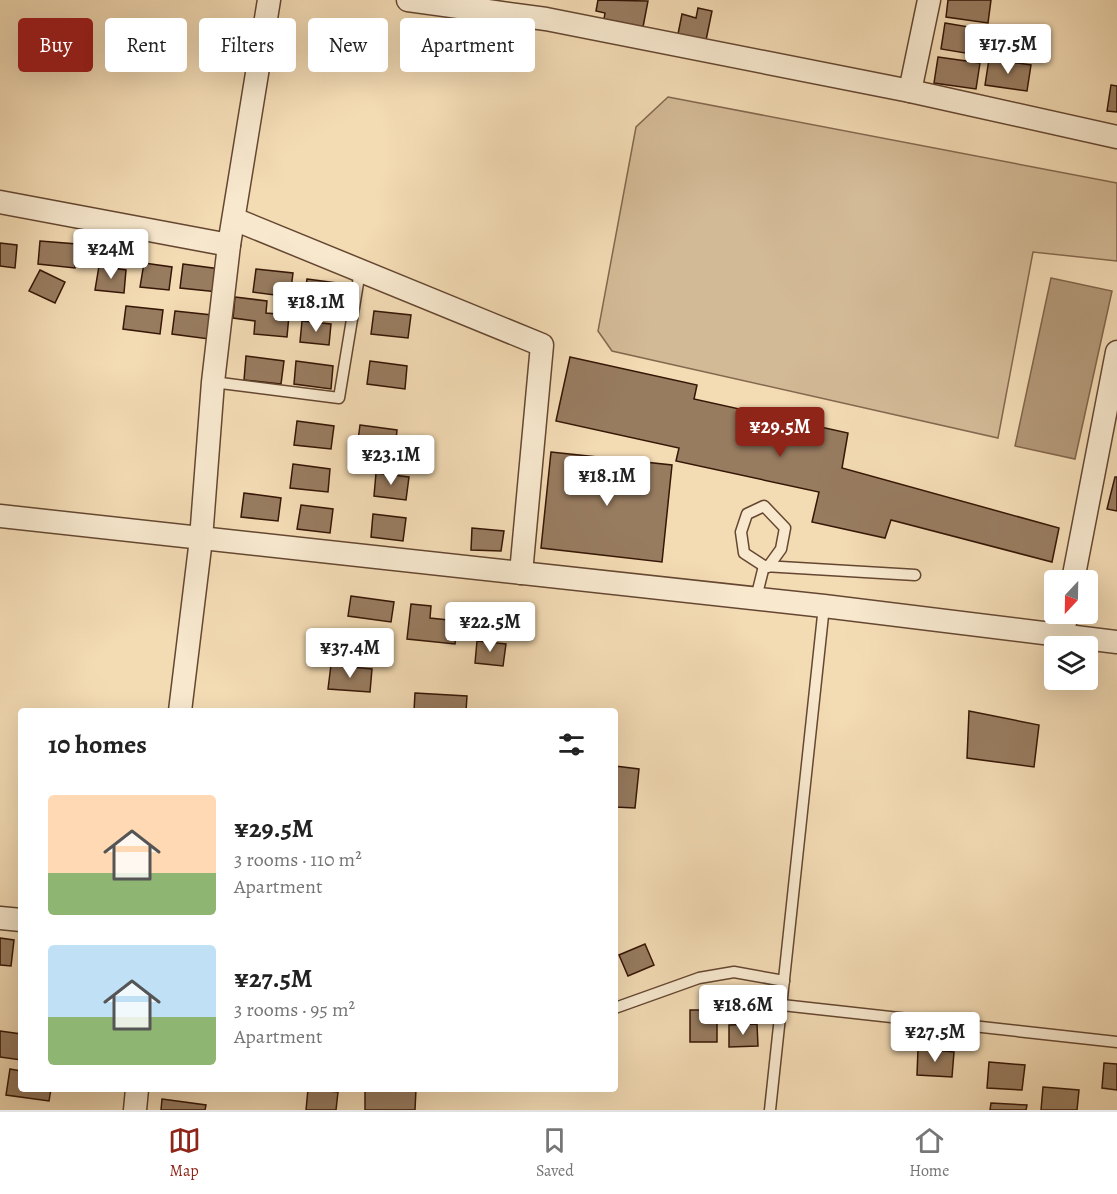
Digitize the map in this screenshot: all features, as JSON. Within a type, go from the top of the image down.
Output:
[{"type":"street","points":[[180,708],[201,539],[213,382],[229,245],[269,0]]},
{"type":"street","points":[[408,0],[546,19],[910,91],[1117,137]]},
{"type":"street","points":[[910,91],[929,0]]},
{"type":"street","points":[[0,202],[229,245]]},
{"type":"street","points":[[234,219],[542,345],[521,573]]},
{"type":"street","points":[[1075,570],[1117,352]]},
{"type":"street","points":[[0,516],[824,606],[1044,622]]},
{"type":"street","points":[[1065,624],[1117,642]]},
{"type":"street","points":[[0,918],[18,920]]},
{"type":"street","points":[[135,1110],[137,1092]]},
{"type":"lane","points":[[213,382],[339,398],[360,271]]},
{"type":"lane","points":[[756,598],[766,566],[781,549],[785,528],[764,506],[747,514],[741,532],[744,553],[766,566],[915,575]]},
{"type":"lane","points":[[770,1110],[824,606]]},
{"type":"lane","points":[[618,1007],[699,978],[734,972],[784,981]]},
{"type":"lane","points":[[782,1005],[1117,1042]]},
{"type":"shaded area","points":[[668,97],[1117,183],[1117,261],[1033,252],[998,438],[612,351],[598,331],[636,127]]},
{"type":"shaded area","points":[[1051,278],[1112,291],[1075,459],[1015,446]]},
{"type":"building","points":[[598,0],[648,1],[643,27],[604,19],[605,13],[596,11]]},
{"type":"building","points":[[948,0],[991,0],[988,23],[946,17]]},
{"type":"building","points":[[698,8],[712,11],[705,45],[677,39],[682,14],[696,18]]},
{"type":"building","points":[[945,23],[987,30],[983,56],[941,49]]},
{"type":"building","points":[[938,57],[980,63],[976,89],[934,83]]},
{"type":"building","points":[[989,59],[1031,65],[1027,91],[985,85]]},
{"type":"building","points":[[1111,85],[1117,86],[1117,112],[1107,111]]},
{"type":"building","points":[[40,241],[77,244],[75,268],[38,264]]},
{"type":"building","points":[[0,243],[17,245],[15,268],[0,266]]},
{"type":"building","points":[[144,263],[172,267],[169,290],[140,287]]},
{"type":"building","points":[[183,264],[220,269],[218,292],[180,288]]},
{"type":"building","points":[[99,266],[126,270],[124,293],[95,290]]},
{"type":"building","points":[[256,269],[293,273],[290,297],[253,292]]},
{"type":"building","points":[[40,270],[65,282],[55,303],[29,291]]},
{"type":"building","points":[[307,279],[344,284],[341,307],[304,302]]},
{"type":"building","points":[[235,297],[267,301],[266,313],[289,315],[287,337],[254,334],[255,321],[233,318]]},
{"type":"building","points":[[126,306],[163,310],[160,334],[123,329]]},
{"type":"building","points":[[175,311],[212,315],[209,339],[172,334]]},
{"type":"building","points":[[374,311],[411,315],[408,338],[371,334]]},
{"type":"building","points":[[302,321],[331,324],[329,345],[300,342]]},
{"type":"building","points":[[246,356],[284,361],[281,384],[244,380]]},
{"type":"building","points":[[570,357],[697,385],[694,399],[848,433],[842,468],[1059,528],[1052,562],[891,520],[885,538],[812,522],[819,492],[676,461],[679,448],[556,421]]},
{"type":"building","points":[[296,361],[333,366],[331,389],[294,384]]},
{"type":"building","points":[[370,361],[407,366],[405,389],[367,384]]},
{"type":"building","points":[[297,421],[334,426],[331,449],[294,445]]},
{"type":"building","points":[[360,425],[397,430],[395,453],[357,448]]},
{"type":"building","points":[[551,452],[672,465],[662,562],[541,548]]},
{"type":"building","points":[[293,464],[330,469],[328,492],[290,488]]},
{"type":"building","points":[[376,473],[409,477],[406,500],[374,496]]},
{"type":"building","points":[[1115,477],[1117,477],[1117,511],[1107,509]]},
{"type":"building","points":[[244,493],[281,498],[278,521],[241,517]]},
{"type":"building","points":[[301,505],[333,509],[330,533],[297,529]]},
{"type":"building","points":[[373,514],[406,518],[403,541],[371,537]]},
{"type":"building","points":[[472,528],[504,531],[501,551],[471,550]]},
{"type":"building","points":[[351,596],[394,602],[391,622],[348,616]]},
{"type":"building","points":[[411,604],[431,606],[430,618],[458,621],[455,644],[407,639]]},
{"type":"building","points":[[477,641],[506,644],[503,666],[475,663]]},
{"type":"building","points":[[331,665],[372,669],[370,692],[328,689]]},
{"type":"building","points":[[415,693],[467,696],[466,708],[414,708]]},
{"type":"building","points":[[969,711],[1039,725],[1034,767],[967,758]]},
{"type":"building","points":[[618,766],[639,769],[635,808],[618,807]]},
{"type":"building","points":[[0,938],[14,940],[11,966],[0,965]]},
{"type":"building","points":[[645,944],[654,965],[628,976],[619,955]]},
{"type":"building","points":[[690,1010],[717,1010],[717,1042],[690,1042]]},
{"type":"building","points":[[757,1024],[758,1046],[729,1047],[729,1025]]},
{"type":"building","points":[[0,1031],[18,1034],[18,1060],[0,1057]]},
{"type":"building","points":[[918,1049],[954,1052],[952,1077],[917,1075]]},
{"type":"building","points":[[989,1062],[1025,1065],[1022,1090],[987,1088]]},
{"type":"building","points":[[1104,1063],[1117,1064],[1117,1090],[1102,1088]]},
{"type":"building","points":[[10,1069],[18,1070],[18,1092],[50,1092],[49,1101],[6,1095]]},
{"type":"building","points":[[1043,1087],[1079,1090],[1077,1110],[1041,1110]]},
{"type":"building","points":[[308,1092],[338,1092],[336,1110],[306,1110]]},
{"type":"building","points":[[365,1092],[416,1092],[415,1110],[365,1110]]},
{"type":"building","points":[[162,1099],[206,1105],[205,1110],[161,1110]]},
{"type":"building","points":[[991,1103],[1027,1105],[1026,1110],[990,1110]]}]
